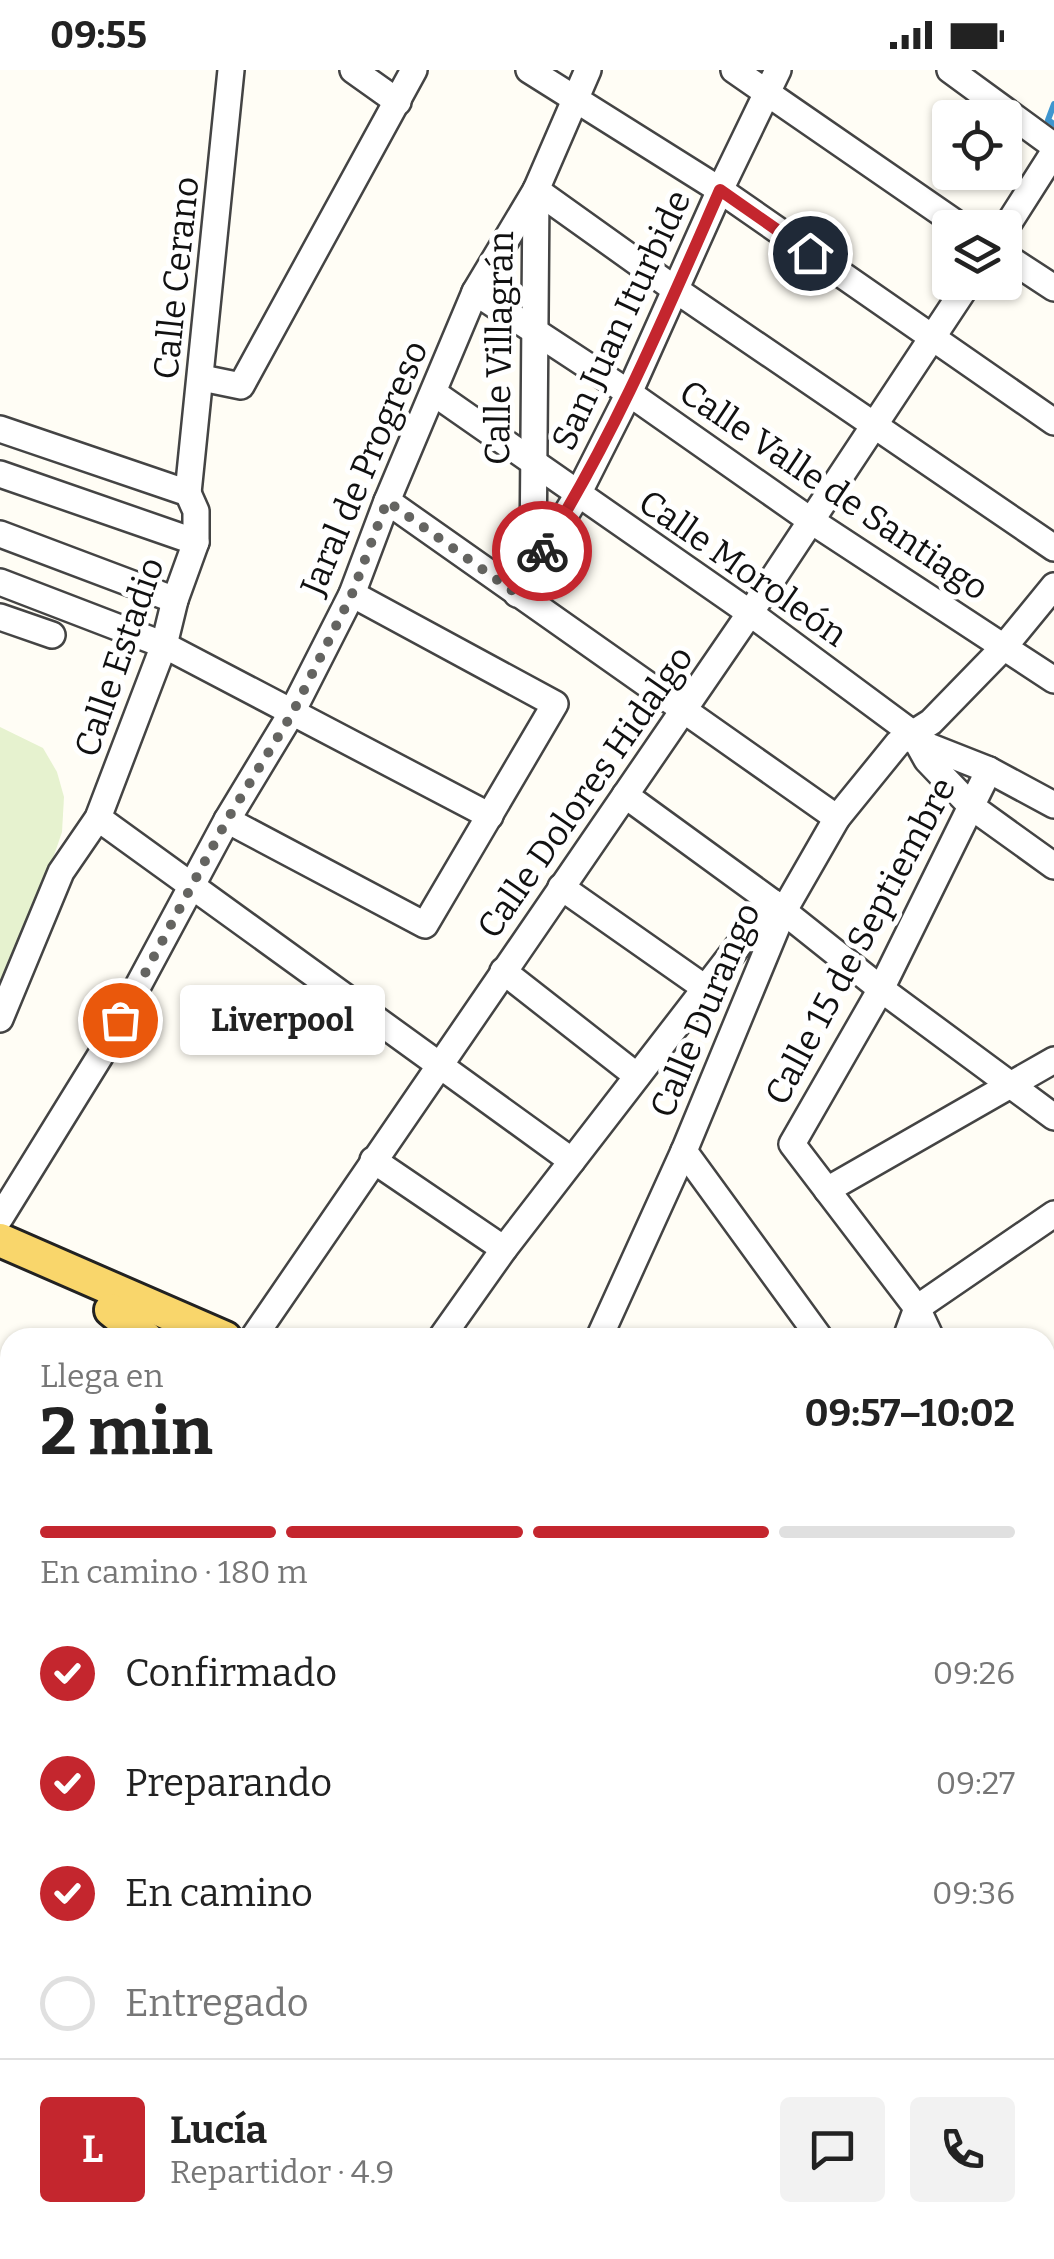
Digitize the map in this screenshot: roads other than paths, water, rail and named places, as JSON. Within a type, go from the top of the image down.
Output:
[{"type":"main road","points":[[0,1240],[202,1328]]},
{"type":"main road","points":[[0,1262],[150,1328]]},
{"type":"main road","points":[[110,1310],[133,1328]]},
{"type":"street","name":"Calle Cerano","points":[[188,493],[231,70]]},
{"type":"street","points":[[353,70],[398,102]]},
{"type":"street","points":[[202,378],[241,386],[414,70]]},
{"type":"street","points":[[529,70],[720,190],[1054,422]]},
{"type":"street","name":"Jaral de Progreso","points":[[0,1218],[102,1053],[227,820],[292,714],[352,594],[475,292],[536,190],[588,70]]},
{"type":"street","points":[[734,70],[937,210]]},
{"type":"street","name":"San Juan Iturbide","points":[[517,594],[577,496],[630,394],[778,70]]},
{"type":"street","points":[[950,70],[1054,149],[1017,210]]},
{"type":"street","points":[[536,190],[1054,548]]},
{"type":"street","name":"Calle Villagrán","points":[[533,566],[536,190]]},
{"type":"street","points":[[1022,267],[1054,288]]},
{"type":"street","name":"Calle Valle de Santiago","points":[[475,292],[1054,680]]},
{"type":"street","name":"Calle Dolores Hidalgo","points":[[260,1328],[750,613],[957,300]]},
{"type":"street","name":"Calle Moroleón","points":[[434,394],[750,613],[915,737]]},
{"type":"street","points":[[0,428],[188,493]]},
{"type":"street","points":[[0,474],[196,542]]},
{"type":"street","name":"Calle Estadio","points":[[0,1019],[61,872],[98,818],[164,645],[196,542],[196,511],[188,493]]},
{"type":"street","points":[[387,501],[836,818]]},
{"type":"street","points":[[0,534],[175,600]]},
{"type":"street","points":[[0,582],[164,645],[490,816]]},
{"type":"street","name":"Calle Durango","points":[[604,1328],[684,1151],[778,907],[836,818],[898,743],[915,737],[931,722],[1004,647],[1054,586]]},
{"type":"street","points":[[227,820],[425,925],[556,704],[352,594]]},
{"type":"street","points":[[0,617],[52,635]]},
{"type":"street","points":[[915,737],[1054,806]]},
{"type":"street","points":[[915,737],[927,760],[972,806],[1054,866]]},
{"type":"street","name":"Calle 15 de Septiembre","points":[[827,1190],[792,1144],[881,989],[988,770]]},
{"type":"street","points":[[625,794],[1054,1117]]},
{"type":"street","points":[[98,818],[572,1161]]},
{"type":"street","points":[[561,887],[705,988]]},
{"type":"street","points":[[449,1328],[504,1249],[705,988],[778,907]]},
{"type":"street","points":[[503,971],[637,1076]]},
{"type":"street","points":[[926,1328],[917,1308],[827,1190],[1054,1060]]},
{"type":"street","points":[[684,1151],[813,1328]]},
{"type":"street","points":[[373,1160],[504,1249]]},
{"type":"street","points":[[910,1328],[917,1308],[1054,1214]]},
{"type":"waterway","points":[[1054,104],[1048,120],[1054,124]]},
{"type":"place","name":"Liverpool","points":[[120,1020]]}]
